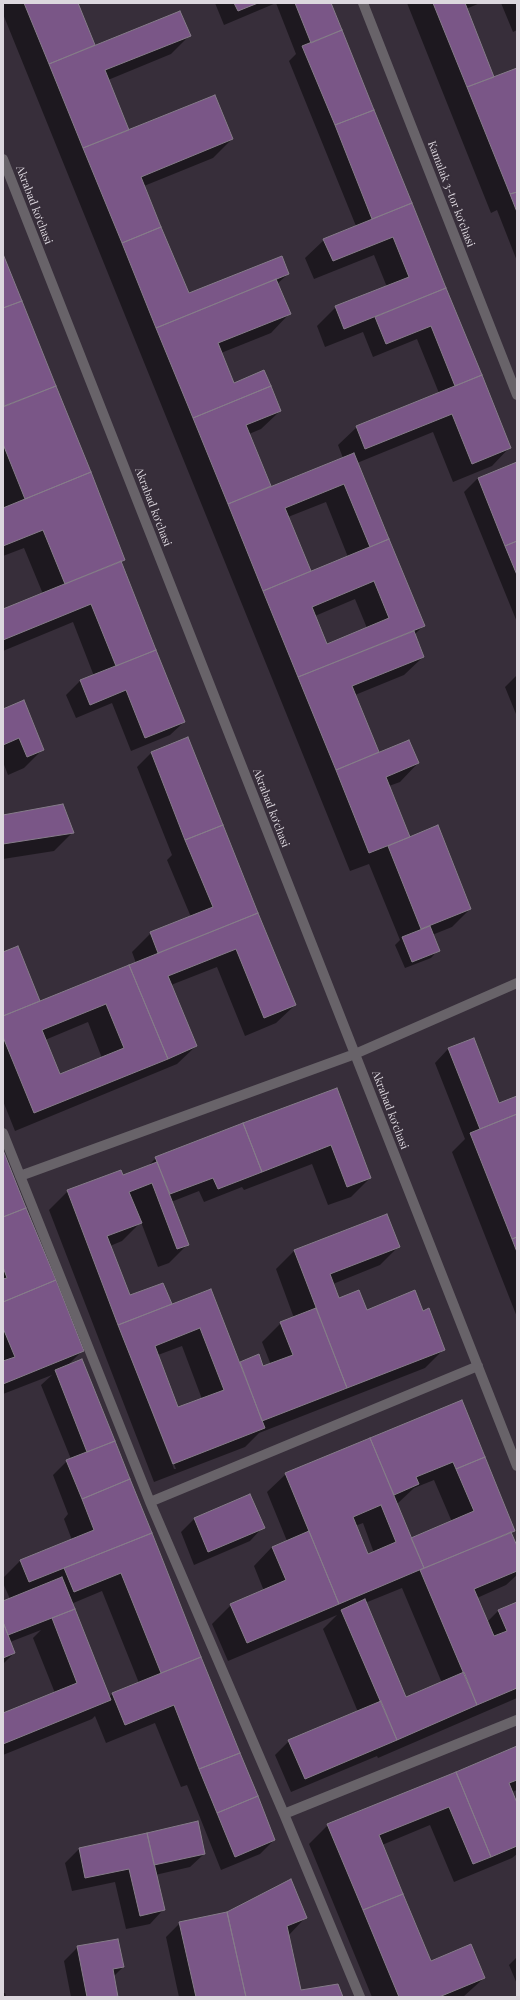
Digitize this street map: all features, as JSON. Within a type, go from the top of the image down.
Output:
[{"type":"street","name":"Kamalak 3-tor koʻchasi","points":[[363,3],[517,395]]},
{"type":"street","name":"Akrabad koʻchasi","points":[[3,159],[517,1466]]},
{"type":"street","points":[[20,1176],[355,1054],[517,983]]},
{"type":"street","points":[[3,1133],[150,1502],[284,1814],[360,1997]]},
{"type":"street","points":[[150,1502],[478,1366]]},
{"type":"street","points":[[284,1814],[517,1720]]},
{"type":"building","points":[[24,3],[78,3],[95,45],[49,64]]},
{"type":"building","points":[[234,3],[258,3],[238,11]]},
{"type":"building","points":[[295,3],[331,3],[342,30],[311,43]]},
{"type":"building","points":[[433,3],[465,3],[494,77],[467,87]]},
{"type":"building","points":[[180,11],[191,36],[105,70],[129,130],[83,148],[49,64]]},
{"type":"building","points":[[342,30],[374,110],[335,125],[302,46]]},
{"type":"building","points":[[517,68],[517,192],[510,194],[467,87]]},
{"type":"building","points":[[215,95],[233,139],[141,177],[161,227],[122,243],[83,148]]},
{"type":"building","points":[[374,110],[412,203],[372,219],[335,125]]},
{"type":"building","points":[[517,192],[517,212],[510,194]]},
{"type":"building","points":[[412,203],[446,288],[344,329],[335,306],[409,277],[393,237],[333,261],[323,239]]},
{"type":"building","points":[[161,227],[189,293],[282,256],[289,274],[156,328],[122,243]]},
{"type":"building","points":[[3,254],[22,301],[3,308]]},
{"type":"building","points":[[276,279],[291,314],[218,343],[234,383],[264,370],[271,386],[193,418],[156,328]]},
{"type":"building","points":[[446,288],[482,375],[455,386],[431,326],[386,344],[375,317]]},
{"type":"building","points":[[22,301],[56,386],[4,406],[3,308]]},
{"type":"building","points":[[482,375],[511,448],[472,464],[452,414],[365,449],[356,426]]},
{"type":"building","points":[[56,386],[91,472],[25,499],[3,444],[3,407]]},
{"type":"building","points":[[271,386],[281,411],[246,425],[271,486],[228,504],[193,418]]},
{"type":"building","points":[[354,453],[389,539],[370,547],[344,484],[285,508],[311,571],[263,591],[228,504]]},
{"type":"building","points":[[517,462],[517,541],[505,546],[478,478]]},
{"type":"building","points":[[91,472],[125,560],[65,584],[43,530],[3,546],[3,508]]},
{"type":"building","points":[[389,539],[425,626],[298,677],[263,591]],"holes":[[[374,581],[389,618],[327,644],[312,607]]]},
{"type":"building","points":[[517,541],[517,575],[505,546]]},
{"type":"building","points":[[121,561],[156,650],[116,666],[91,604],[3,640],[3,609]]},
{"type":"building","points":[[414,631],[424,657],[352,686],[379,752],[336,770],[298,677]]},
{"type":"building","points":[[156,650],[185,722],[145,738],[126,690],[90,705],[80,680]]},
{"type":"building","points":[[24,700],[44,750],[27,757],[19,738],[3,745],[3,709]]},
{"type":"building","points":[[188,737],[223,825],[185,840],[151,752]]},
{"type":"building","points":[[409,740],[419,763],[386,777],[410,837],[369,853],[336,770]]},
{"type":"building","points":[[63,804],[74,833],[3,844],[3,815]]},
{"type":"building","points":[[223,825],[258,913],[158,953],[150,932],[213,907],[185,840]]},
{"type":"building","points":[[438,825],[471,909],[421,929],[388,846]]},
{"type":"building","points":[[258,913],[296,1005],[264,1018],[236,949],[168,976],[197,1046],[168,1059],[129,965]]},
{"type":"building","points":[[430,926],[440,951],[412,962],[402,937]]},
{"type":"building","points":[[18,946],[40,1001],[3,1016],[3,952]]},
{"type":"building","points":[[129,965],[168,1059],[34,1113],[3,1037],[3,1016]],"holes":[[[106,1004],[124,1048],[60,1074],[42,1030]]]},
{"type":"building","points":[[474,1038],[499,1103],[517,1096],[517,1114],[480,1129],[448,1048]]},
{"type":"building","points":[[337,1088],[371,1178],[347,1187],[331,1145],[262,1172],[243,1123]]},
{"type":"building","points":[[517,1114],[517,1237],[512,1239],[470,1133]]},
{"type":"building","points":[[243,1123],[262,1172],[218,1189],[213,1178],[170,1194],[155,1157]]},
{"type":"building","points":[[3,1150],[26,1208],[3,1217]]},
{"type":"building","points":[[157,1162],[189,1245],[177,1249],[152,1183],[129,1192],[142,1223],[107,1236],[130,1295],[163,1283],[172,1304],[118,1325],[67,1190],[121,1170],[123,1175]]},
{"type":"building","points":[[26,1208],[56,1280],[3,1302],[3,1279],[7,1278],[3,1267],[3,1217]]},
{"type":"building","points":[[387,1214],[400,1247],[330,1274],[339,1298],[359,1290],[367,1310],[415,1290],[423,1311],[429,1308],[445,1350],[347,1388],[294,1250]]},
{"type":"building","points":[[517,1237],[517,1252],[512,1239]]},
{"type":"building","points":[[56,1280],[84,1351],[3,1384],[3,1361],[15,1357],[3,1328],[3,1302]]},
{"type":"building","points":[[211,1289],[265,1428],[173,1464],[118,1325]],"holes":[[[200,1328],[224,1390],[178,1407],[155,1346]]]},
{"type":"building","points":[[316,1308],[347,1388],[262,1421],[240,1362],[259,1354],[263,1366],[293,1355],[280,1322]]},
{"type":"building","points":[[82,1359],[115,1441],[87,1452],[55,1370]]},
{"type":"building","points":[[462,1400],[485,1457],[456,1469],[453,1462],[416,1477],[419,1484],[394,1495],[370,1438]]},
{"type":"building","points":[[370,1438],[424,1568],[339,1604],[285,1473]],"holes":[[[381,1505],[396,1542],[368,1554],[353,1517]]]},
{"type":"building","points":[[115,1441],[130,1479],[82,1499],[66,1460]]},
{"type":"building","points":[[485,1457],[515,1531],[424,1568],[411,1538],[474,1511],[456,1469]]},
{"type":"building","points":[[130,1479],[152,1533],[29,1582],[20,1560],[94,1530],[82,1499]]},
{"type":"building","points":[[250,1494],[265,1528],[208,1552],[194,1518]]},
{"type":"building","points":[[309,1531],[339,1604],[247,1643],[230,1604],[286,1580],[272,1547]]},
{"type":"building","points":[[511,1532],[517,1546],[517,1571],[474,1589],[494,1636],[507,1631],[498,1610],[517,1602],[517,1688],[477,1705],[420,1570]]},
{"type":"building","points":[[152,1533],[201,1657],[161,1673],[121,1573],[74,1592],[64,1568]]},
{"type":"building","points":[[62,1577],[75,1609],[8,1635],[3,1622],[3,1601]]},
{"type":"building","points":[[365,1599],[406,1697],[464,1672],[477,1705],[397,1740],[341,1610]]},
{"type":"building","points":[[75,1609],[111,1700],[3,1744],[3,1713],[77,1683],[52,1618]]},
{"type":"building","points":[[3,1622],[15,1653],[3,1658]]},
{"type":"building","points":[[201,1657],[240,1753],[199,1769],[174,1705],[125,1725],[112,1693]]},
{"type":"building","points":[[381,1701],[397,1740],[305,1779],[288,1740]]},
{"type":"building","points":[[517,1746],[517,1780],[509,1783],[517,1803],[517,1846],[491,1857],[456,1772]]},
{"type":"building","points":[[240,1753],[258,1796],[217,1813],[199,1769]]},
{"type":"building","points":[[456,1772],[491,1857],[473,1864],[449,1807],[379,1835],[403,1894],[363,1910],[327,1824]]},
{"type":"building","points":[[258,1796],[275,1840],[235,1857],[217,1813]]},
{"type":"building","points":[[198,1821],[205,1854],[154,1865],[147,1833]]},
{"type":"building","points":[[147,1833],[165,1910],[140,1916],[129,1869],[85,1878],[79,1848]]},
{"type":"building","points":[[291,1879],[307,1918],[287,1926],[301,1990],[338,1984],[343,1997],[246,1997],[227,1912]]},
{"type":"building","points":[[403,1894],[431,1961],[471,1944],[485,1978],[439,1997],[399,1997],[363,1910]]},
{"type":"building","points":[[227,1912],[246,1997],[196,1997],[179,1922]]},
{"type":"building","points":[[118,1939],[124,1967],[113,1969],[118,1997],[87,1997],[77,1946]]}]
